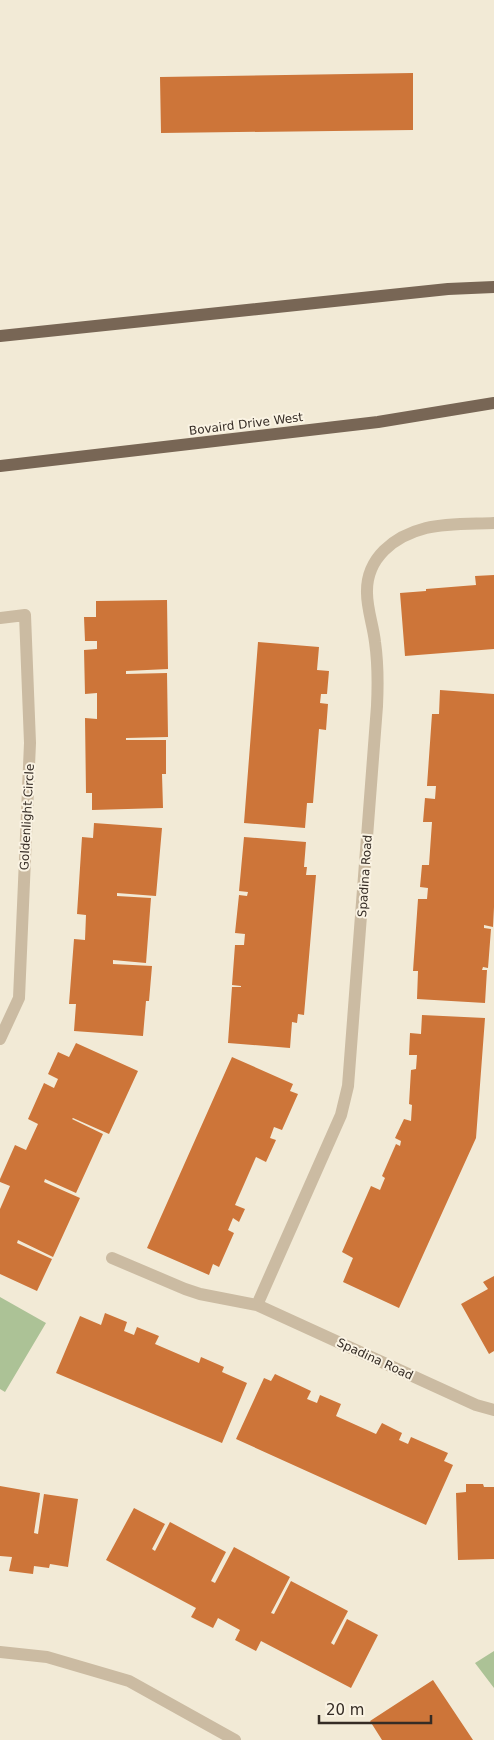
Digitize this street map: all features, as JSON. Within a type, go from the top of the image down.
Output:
[{"type":"main road","points":[[0,336],[448,289],[494,287]]},
{"type":"main road","name":"Bovaird Drive West","points":[[0,466],[378,422],[494,403]]},
{"type":"street","name":"Spadina Road","points":[[257,1305],[340,1115],[348,1086],[378,699],[375,642],[367,594],[370,570],[383,551],[393,542],[409,533],[428,528],[494,522]]},
{"type":"street","name":"Goldenlight Circle","points":[[0,618],[25,615],[30,743],[19,998],[0,1040]]},
{"type":"street","name":"Spadina Road","points":[[112,1258],[185,1290],[257,1305],[476,1405],[494,1410]]},
{"type":"street","points":[[0,1652],[47,1657],[129,1681],[235,1740]]},
{"type":"green space","points":[[0,1297],[46,1323],[5,1392],[0,1389]]},
{"type":"green space","points":[[494,1651],[494,1688],[475,1663]]},
{"type":"building","points":[[413,73],[413,130],[161,133],[160,77]]},
{"type":"building","points":[[494,575],[494,649],[405,656],[400,593],[476,585],[475,576]]},
{"type":"building","points":[[167,600],[168,669],[126,671],[126,674],[167,673],[168,737],[126,738],[126,740],[166,740],[166,774],[162,774],[163,808],[92,810],[92,793],[86,793],[85,718],[97,719],[97,693],[85,694],[84,650],[97,649],[97,641],[85,641],[84,617],[96,617],[96,601]]},
{"type":"building","points":[[258,642],[319,647],[317,670],[329,671],[327,694],[321,694],[320,703],[328,704],[326,730],[319,729],[313,803],[307,803],[305,828],[244,823]]},
{"type":"building","points":[[440,690],[494,694],[494,907],[493,927],[484,925],[484,928],[491,929],[488,968],[483,967],[482,970],[487,970],[485,1003],[417,999],[418,971],[413,971],[418,899],[427,899],[428,888],[420,887],[422,865],[429,865],[432,822],[423,822],[425,798],[435,799],[436,786],[427,786],[432,714],[439,714]]},
{"type":"building","points":[[94,823],[162,828],[156,896],[117,893],[117,896],[151,898],[146,963],[113,960],[113,964],[152,966],[143,1036],[74,1031],[76,1004],[69,1004],[74,939],[85,940],[86,915],[77,914],[82,837],[93,838]]},
{"type":"building","points":[[244,837],[306,842],[304,867],[307,867],[306,875],[316,875],[304,1015],[298,1014],[297,1023],[292,1022],[290,1048],[228,1043],[232,987],[241,987],[232,985],[235,945],[244,945],[245,934],[235,933],[239,895],[247,896],[248,892],[239,891]]},
{"type":"building","points":[[422,1015],[485,1018],[476,1138],[399,1308],[343,1282],[353,1258],[342,1252],[371,1186],[380,1190],[385,1178],[382,1176],[396,1144],[400,1146],[401,1141],[395,1138],[404,1119],[411,1121],[412,1105],[409,1104],[411,1070],[416,1069],[417,1055],[409,1055],[410,1033],[421,1034]]},
{"type":"building","points":[[76,1043],[138,1071],[109,1134],[72,1119],[103,1134],[76,1193],[45,1179],[44,1182],[80,1198],[53,1257],[18,1240],[17,1243],[52,1259],[37,1291],[0,1274],[0,1209],[10,1186],[0,1182],[0,1179],[15,1145],[26,1150],[38,1124],[28,1119],[44,1083],[54,1088],[58,1079],[48,1074],[58,1052],[69,1057]]},
{"type":"building","points":[[232,1057],[293,1084],[290,1091],[298,1094],[282,1130],[274,1127],[270,1138],[276,1140],[266,1162],[256,1157],[235,1205],[245,1209],[239,1222],[233,1218],[228,1230],[234,1233],[219,1267],[213,1264],[209,1275],[147,1248]]},
{"type":"building","points":[[494,1276],[494,1351],[489,1354],[461,1304],[488,1289],[483,1282]]},
{"type":"building","points":[[105,1313],[127,1322],[124,1331],[134,1335],[137,1327],[159,1336],[155,1344],[199,1363],[201,1357],[224,1367],[222,1372],[247,1383],[222,1443],[56,1373],[80,1316],[101,1325]]},
{"type":"building","points":[[275,1374],[311,1391],[307,1399],[317,1403],[320,1395],[341,1404],[336,1416],[376,1434],[382,1423],[402,1433],[399,1440],[408,1444],[411,1437],[448,1453],[444,1461],[453,1465],[426,1525],[236,1439],[264,1378],[271,1381]]},
{"type":"building","points":[[466,1484],[483,1484],[484,1487],[494,1487],[494,1559],[458,1560],[456,1493],[466,1492]]},
{"type":"building","points":[[0,1486],[40,1493],[34,1533],[38,1534],[44,1494],[78,1499],[68,1567],[50,1564],[49,1568],[34,1566],[33,1574],[9,1571],[12,1557],[0,1556]]},
{"type":"building","points":[[134,1508],[165,1524],[152,1549],[155,1551],[170,1522],[226,1552],[211,1581],[215,1583],[234,1547],[290,1577],[271,1613],[274,1614],[291,1581],[348,1611],[331,1643],[334,1645],[347,1619],[378,1635],[351,1688],[261,1641],[256,1651],[235,1640],[240,1630],[218,1618],[213,1628],[191,1617],[196,1608],[106,1560]]},
{"type":"building","points":[[433,1680],[473,1740],[382,1740],[370,1721]]}]
